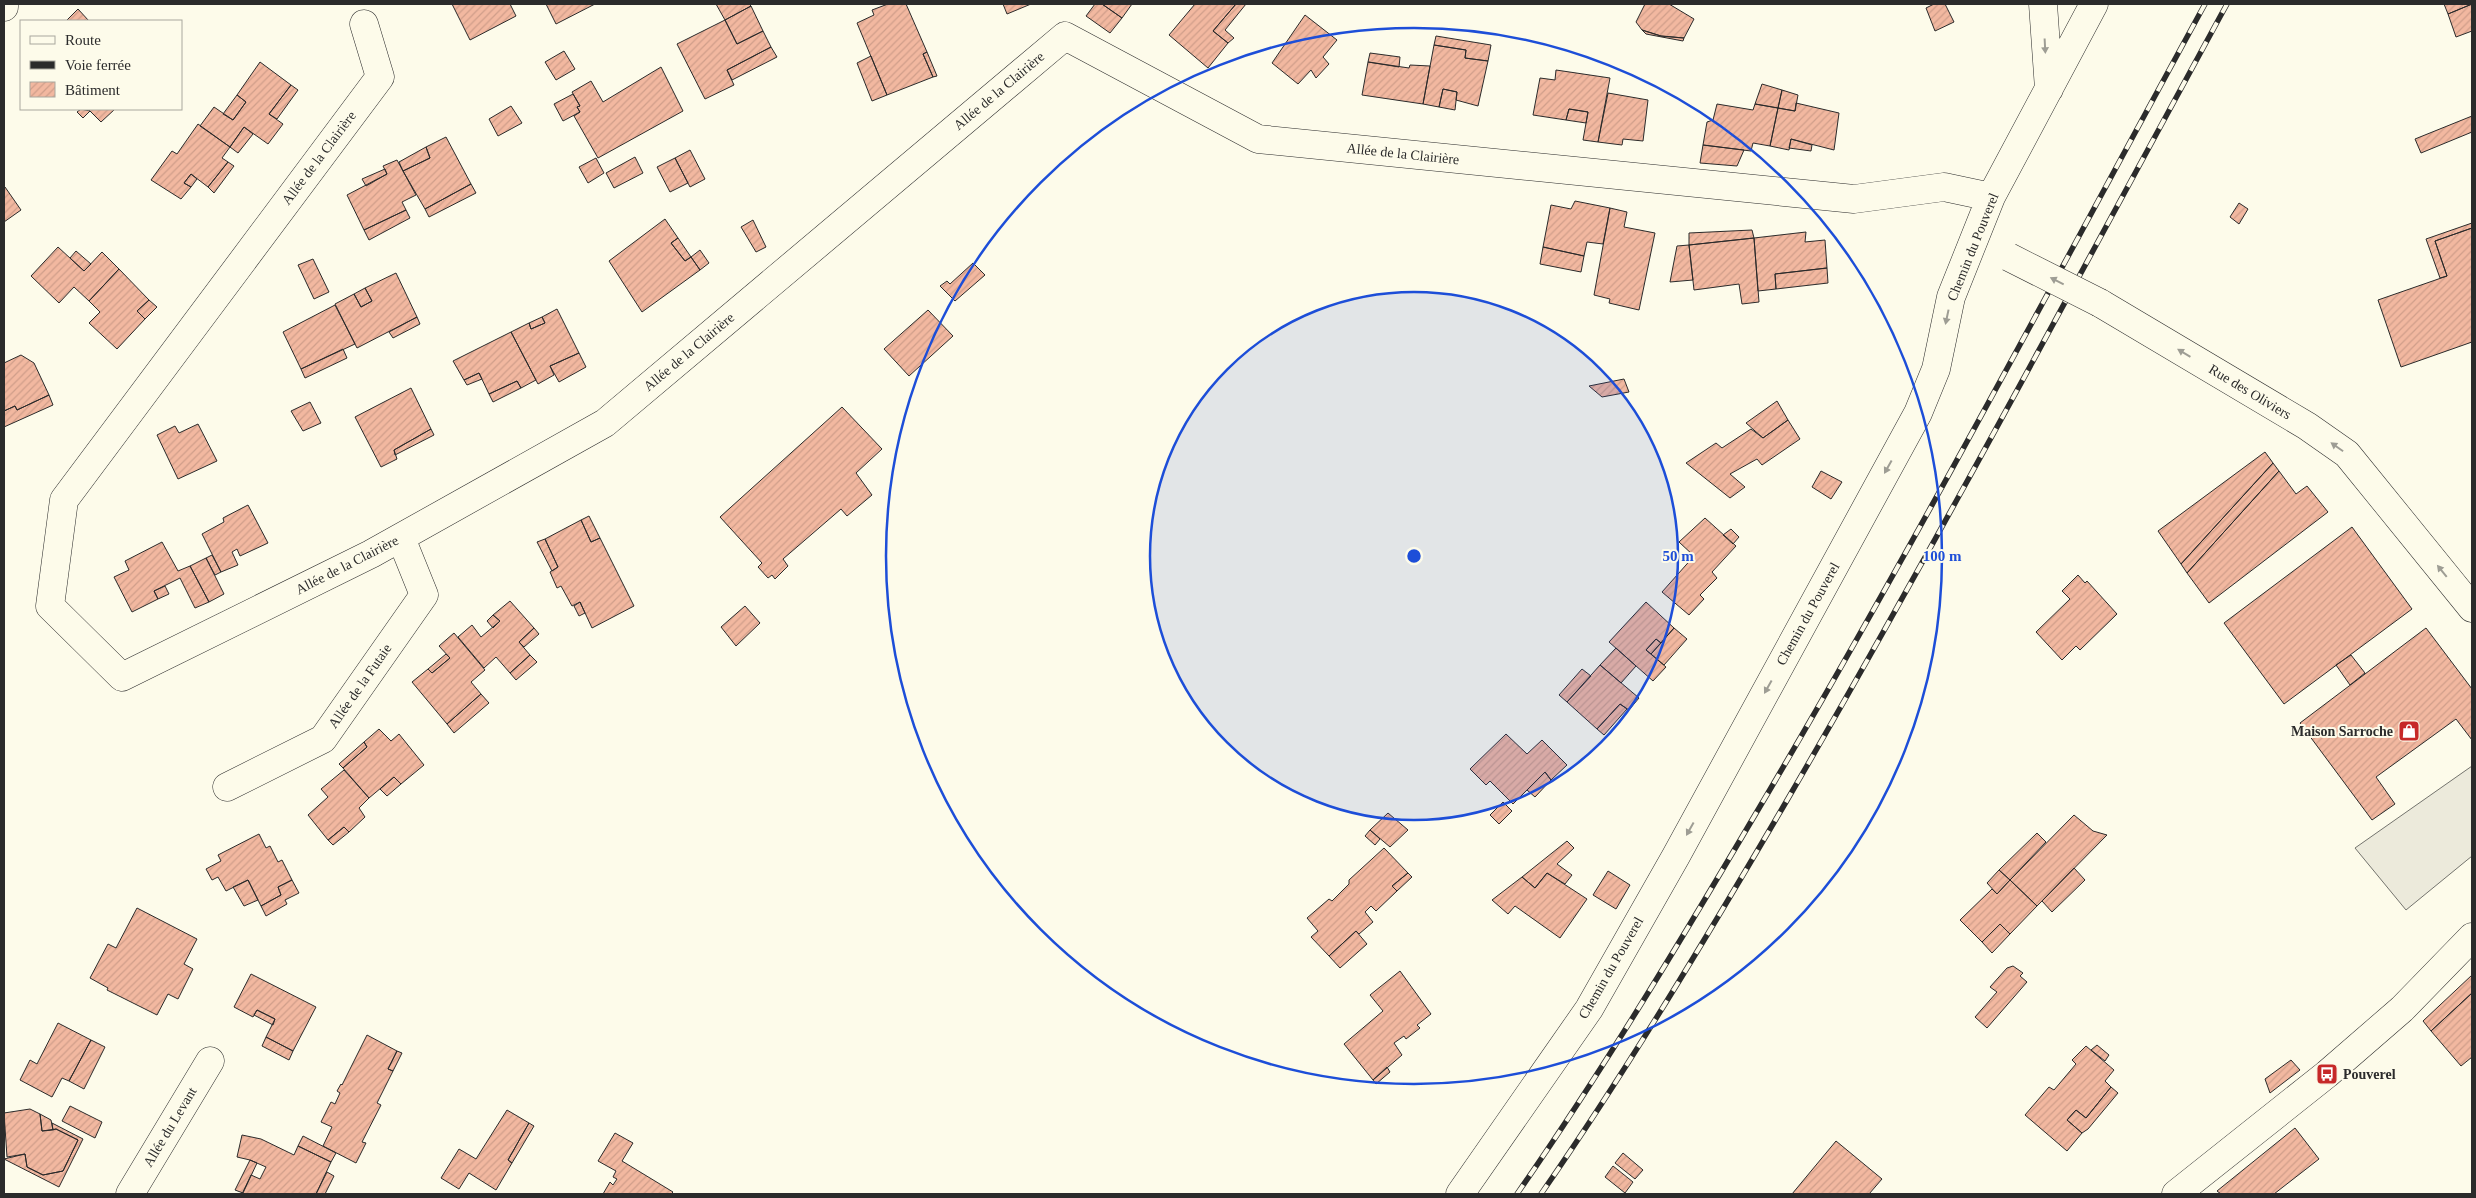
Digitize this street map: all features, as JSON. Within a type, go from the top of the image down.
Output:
[{"type":"street","points":[[2043,4],[2049,89]]},
{"type":"street","name":"Chemin du Pouverel","points":[[1460,1194],[1589,1009],[1676,856],[1918,413],[1936,368],[1951,297],[1991,198],[2049,89],[2089,5]]},
{"type":"street","name":"Allée de la Clairière","points":[[364,24],[380,77],[64,500],[50,606],[122,677],[401,538],[604,424],[1065,36],[1258,139],[1854,199],[1944,187],[1991,198]]},
{"type":"street","name":"Rue des Oliviers","points":[[1976,239],[2100,303],[2307,426],[2347,454],[2472,608]]},
{"type":"street","name":"Allée de la Futaie","points":[[227,787],[323,739],[424,595],[401,538]]},
{"type":"street","points":[[2176,1194],[2327,1074],[2402,1009],[2472,937]]},
{"type":"street","name":"Allée du Levant","points":[[130,1194],[210,1061]]},
{"type":"shaded area","points":[[2472,766],[2472,856],[2406,910],[2355,848]]},
{"type":"building","points":[[452,4],[510,4],[516,16],[470,40]]},
{"type":"building","points":[[546,4],[595,4],[556,24]]},
{"type":"building","points":[[716,4],[749,4],[751,6],[725,20]]},
{"type":"building","points":[[888,4],[906,4],[927,52],[923,54],[933,77],[887,95],[857,23],[874,15],[872,10]]},
{"type":"building","points":[[1003,4],[1031,4],[1007,14]]},
{"type":"building","points":[[1095,4],[1102,4],[1122,18],[1110,33],[1086,16]]},
{"type":"building","points":[[1102,4],[1132,4],[1122,18]]},
{"type":"building","points":[[1195,4],[1236,4],[1213,31],[1228,43],[1208,68],[1169,35]]},
{"type":"building","points":[[1236,4],[1246,4],[1225,30],[1234,38],[1228,43],[1213,31]]},
{"type":"building","points":[[1645,4],[1669,4],[1694,19],[1684,38],[1661,36],[1642,30],[1636,22]]},
{"type":"building","points":[[1934,4],[1945,4],[1954,22],[1935,31],[1926,8]]},
{"type":"building","points":[[2444,4],[2472,4],[2448,14]]},
{"type":"building","points":[[2472,4],[2472,31],[2456,37],[2448,14]]},
{"type":"building","points":[[751,6],[763,31],[737,44],[725,20]]},
{"type":"building","points":[[78,9],[88,20],[67,20]]},
{"type":"building","points":[[1305,15],[1337,40],[1323,57],[1329,64],[1316,78],[1311,70],[1298,84],[1272,63]]},
{"type":"building","points":[[725,20],[737,44],[763,31],[771,47],[727,70],[734,85],[705,99],[677,44]]},
{"type":"building","points":[[1642,30],[1661,36],[1684,38],[1683,41],[1646,34]]},
{"type":"building","points":[[1436,36],[1491,45],[1488,61],[1465,58],[1466,50],[1434,45]]},
{"type":"building","points":[[1434,45],[1466,50],[1465,58],[1488,61],[1478,106],[1456,100],[1457,92],[1443,89],[1439,107],[1423,104]]},
{"type":"building","points":[[771,47],[777,57],[732,80],[727,70]]},
{"type":"building","points":[[564,51],[575,69],[556,80],[545,62]]},
{"type":"building","points":[[927,52],[937,76],[933,77],[923,54]]},
{"type":"building","points":[[1370,53],[1400,57],[1399,67],[1368,62]]},
{"type":"building","points":[[871,56],[887,95],[872,101],[857,63]]},
{"type":"building","points":[[260,62],[291,85],[269,114],[283,124],[268,144],[244,127],[230,147],[200,126],[214,107],[233,120],[246,102],[237,95]]},
{"type":"building","points":[[1368,62],[1409,68],[1410,65],[1430,66],[1423,104],[1362,95]]},
{"type":"building","points":[[661,67],[683,111],[598,158],[574,116],[580,112],[577,107],[580,106],[572,92],[591,81],[603,102]]},
{"type":"building","points":[[1556,70],[1610,78],[1598,142],[1583,140],[1588,112],[1569,109],[1566,120],[1533,115],[1540,78],[1555,80]]},
{"type":"building","points":[[1762,84],[1782,90],[1778,108],[1755,104]]},
{"type":"building","points":[[291,85],[298,90],[277,119],[269,114]]},
{"type":"building","points":[[1443,89],[1457,92],[1455,110],[1439,107]]},
{"type":"building","points":[[1782,90],[1798,95],[1795,111],[1778,108]]},
{"type":"building","points":[[1608,93],[1648,100],[1643,141],[1623,139],[1622,145],[1598,142]]},
{"type":"building","points":[[573,94],[580,106],[577,107],[580,112],[563,121],[554,104]]},
{"type":"building","points":[[237,95],[246,102],[233,120],[223,114]]},
{"type":"building","points":[[1796,103],[1839,113],[1834,150],[1791,139],[1789,150],[1770,146],[1778,108],[1795,111]]},
{"type":"building","points":[[1717,104],[1753,110],[1755,104],[1778,108],[1770,146],[1753,143],[1751,151],[1703,145],[1707,122],[1713,120]]},
{"type":"building","points":[[511,106],[522,123],[498,136],[489,119]]},
{"type":"building","points":[[1569,109],[1588,112],[1586,123],[1566,120]]},
{"type":"building","points":[[80,110],[90,111],[83,118],[77,112]]},
{"type":"building","points":[[89,110],[114,110],[101,122]]},
{"type":"building","points":[[2472,116],[2472,132],[2421,153],[2415,139]]},
{"type":"building","points":[[198,124],[230,147],[222,158],[228,162],[208,187],[191,174],[184,183],[191,187],[181,199],[151,180],[172,151],[177,154]]},
{"type":"building","points":[[244,127],[253,134],[238,153],[230,147]]},
{"type":"building","points":[[446,137],[471,184],[425,209],[403,171],[430,158],[426,147]]},
{"type":"building","points":[[1791,139],[1812,145],[1811,151],[1789,148]]},
{"type":"building","points":[[1703,145],[1744,150],[1737,166],[1700,163]]},
{"type":"building","points":[[426,147],[430,158],[403,171],[399,162]]},
{"type":"building","points":[[690,150],[705,179],[690,187],[675,158]]},
{"type":"building","points":[[635,157],[643,173],[614,188],[606,173]]},
{"type":"building","points":[[596,158],[604,173],[588,183],[579,167]]},
{"type":"building","points":[[675,158],[688,183],[670,192],[657,167]]},
{"type":"building","points":[[397,160],[416,195],[402,202],[406,210],[364,230],[347,195],[387,174],[383,166]]},
{"type":"building","points":[[228,162],[234,166],[214,193],[208,187]]},
{"type":"building","points":[[385,169],[387,174],[366,186],[362,179]]},
{"type":"building","points":[[191,174],[197,179],[191,187],[184,183]]},
{"type":"building","points":[[471,184],[476,193],[429,217],[425,209]]},
{"type":"building","points":[[4,188],[21,210],[4,222]]},
{"type":"building","points":[[1575,201],[1610,208],[1603,244],[1587,242],[1584,256],[1543,247],[1551,205],[1571,209]]},
{"type":"building","points":[[2239,203],[2248,209],[2239,224],[2230,217]]},
{"type":"building","points":[[1610,208],[1627,212],[1624,227],[1655,233],[1639,310],[1609,303],[1610,299],[1594,295]]},
{"type":"building","points":[[406,210],[410,218],[369,240],[364,230]]},
{"type":"building","points":[[665,219],[678,238],[671,243],[685,261],[691,257],[700,270],[642,312],[609,261]]},
{"type":"building","points":[[753,220],[766,247],[756,252],[741,227]]},
{"type":"building","points":[[2472,223],[2472,228],[2435,241],[2447,276],[2440,278],[2426,239]]},
{"type":"building","points":[[2472,228],[2472,342],[2401,367],[2378,300],[2447,276],[2435,241]]},
{"type":"building","points":[[1752,230],[1754,238],[1689,245],[1689,233]]},
{"type":"building","points":[[1806,232],[1805,242],[1825,240],[1827,268],[1775,274],[1776,289],[1758,291],[1754,238]]},
{"type":"building","points":[[678,238],[691,257],[685,261],[671,243]]},
{"type":"building","points":[[1754,238],[1759,302],[1742,304],[1739,284],[1694,290],[1689,245]]},
{"type":"building","points":[[1689,245],[1693,280],[1670,282],[1677,246]]},
{"type":"building","points":[[58,247],[84,271],[102,252],[119,269],[89,301],[74,287],[59,303],[31,276]]},
{"type":"building","points":[[1543,247],[1584,256],[1581,272],[1540,264]]},
{"type":"building","points":[[700,250],[709,263],[700,270],[691,257]]},
{"type":"building","points":[[76,251],[91,264],[84,271],[70,258]]},
{"type":"building","points":[[313,259],[329,292],[314,299],[298,265]]},
{"type":"building","points":[[973,263],[985,275],[955,301],[940,286],[947,281],[950,284]]},
{"type":"building","points":[[1827,268],[1828,283],[1776,289],[1775,274]]},
{"type":"building","points":[[119,269],[149,300],[137,311],[145,319],[117,349],[89,323],[100,312],[89,301]]},
{"type":"building","points":[[396,273],[417,317],[357,348],[335,304],[354,294],[361,307],[372,301],[365,288]]},
{"type":"building","points":[[365,288],[372,301],[361,307],[354,294]]},
{"type":"building","points":[[149,300],[157,307],[145,319],[137,311]]},
{"type":"building","points":[[335,305],[355,344],[301,369],[283,332]]},
{"type":"building","points":[[557,309],[579,353],[550,366],[554,375],[538,384],[511,332],[529,323],[531,329],[545,323],[542,317]]},
{"type":"building","points":[[928,310],[953,336],[909,376],[884,349]]},
{"type":"building","points":[[417,317],[420,324],[393,338],[389,332]]},
{"type":"building","points":[[542,317],[545,323],[531,329],[529,323]]},
{"type":"building","points":[[511,332],[536,380],[521,388],[517,381],[489,394],[479,373],[464,380],[453,361]]},
{"type":"building","points":[[343,349],[347,358],[305,378],[301,369]]},
{"type":"building","points":[[579,353],[586,367],[559,382],[550,366]]},
{"type":"building","points":[[21,355],[34,363],[49,395],[17,410],[15,406],[4,411],[4,363]]},
{"type":"building","points":[[479,373],[482,379],[467,385],[464,380]]},
{"type":"building","points":[[1624,379],[1629,392],[1602,397],[1589,386]]},
{"type":"building","points":[[517,381],[521,388],[493,402],[489,394]]},
{"type":"building","points":[[411,388],[431,429],[394,450],[397,459],[381,467],[355,417]]},
{"type":"building","points":[[49,395],[53,405],[4,427],[4,411],[15,406],[17,410]]},
{"type":"building","points":[[1777,401],[1788,420],[1763,438],[1746,423]]},
{"type":"building","points":[[310,402],[321,423],[303,431],[291,411]]},
{"type":"building","points":[[842,407],[882,449],[856,473],[872,495],[847,516],[841,509],[783,559],[788,566],[775,579],[772,575],[768,578],[758,567],[762,563],[720,517]]},
{"type":"building","points":[[1788,420],[1800,439],[1762,465],[1757,459],[1730,474],[1745,487],[1730,498],[1686,463],[1716,443],[1722,448],[1751,429],[1763,438]]},
{"type":"building","points":[[198,424],[217,461],[178,479],[157,435],[175,426],[179,433]]},
{"type":"building","points":[[431,429],[434,435],[395,455],[394,450]]},
{"type":"building","points":[[2265,452],[2273,463],[2181,564],[2158,531]]},
{"type":"building","points":[[2273,463],[2279,471],[2187,573],[2181,564]]},
{"type":"building","points":[[1821,471],[1842,482],[1831,499],[1812,487]]},
{"type":"building","points":[[2279,471],[2296,494],[2307,486],[2328,512],[2209,603],[2187,573]]},
{"type":"building","points":[[248,505],[268,543],[240,556],[237,549],[232,552],[238,565],[221,572],[202,534],[224,522],[223,518]]},
{"type":"building","points":[[589,516],[600,538],[591,542],[581,520]]},
{"type":"building","points":[[1705,518],[1736,546],[1712,572],[1717,578],[1700,595],[1704,599],[1689,615],[1662,592],[1694,556],[1679,542]]},
{"type":"building","points":[[581,520],[591,542],[600,538],[634,606],[592,628],[580,602],[572,606],[561,586],[557,588],[550,572],[558,567],[545,539]]},
{"type":"building","points":[[2352,527],[2412,609],[2284,704],[2224,623]]},
{"type":"building","points":[[1731,529],[1739,537],[1733,544],[1723,535]]},
{"type":"building","points":[[545,539],[558,567],[552,571],[537,542]]},
{"type":"building","points":[[162,542],[178,571],[190,566],[209,602],[195,608],[180,578],[154,591],[158,599],[132,612],[114,577],[129,570],[125,561]]},
{"type":"building","points":[[212,555],[221,572],[215,575],[206,558]]},
{"type":"building","points":[[206,558],[224,594],[209,602],[190,566]]},
{"type":"building","points":[[2078,575],[2085,583],[2087,581],[2117,614],[2080,650],[2076,646],[2062,660],[2036,632],[2070,599],[2062,591]]},
{"type":"building","points":[[165,586],[169,594],[158,599],[154,591]]},
{"type":"building","points":[[510,601],[534,628],[519,642],[530,655],[510,673],[496,657],[484,668],[458,637],[472,625],[481,637],[500,621],[493,615]]},
{"type":"building","points":[[580,602],[585,613],[579,616],[574,606]]},
{"type":"building","points":[[1646,602],[1674,628],[1661,643],[1656,639],[1646,650],[1666,667],[1653,681],[1609,642]]},
{"type":"building","points":[[745,606],[760,623],[736,646],[721,627]]},
{"type":"building","points":[[493,615],[500,621],[493,628],[487,621]]},
{"type":"building","points":[[534,628],[539,634],[524,647],[519,642]]},
{"type":"building","points":[[1674,628],[1687,639],[1664,665],[1651,654]]},
{"type":"building","points":[[2426,628],[2472,689],[2472,740],[2456,719],[2376,777],[2395,804],[2372,820],[2300,723]]},
{"type":"building","points":[[454,633],[485,670],[471,682],[481,694],[447,724],[412,682],[428,669],[432,673],[450,658],[439,646]]},
{"type":"building","points":[[1656,639],[1661,643],[1651,654],[1646,650]]},
{"type":"building","points":[[1616,648],[1636,666],[1621,683],[1600,665]]},
{"type":"building","points":[[446,654],[450,658],[432,673],[428,669]]},
{"type":"building","points":[[530,655],[537,662],[516,680],[510,673]]},
{"type":"building","points":[[2351,655],[2365,673],[2350,685],[2336,665]]},
{"type":"building","points":[[1600,665],[1639,698],[1629,710],[1620,704],[1597,729],[1567,702]]},
{"type":"building","points":[[1582,669],[1591,676],[1567,702],[1559,695]]},
{"type":"building","points":[[481,694],[489,703],[454,733],[447,724]]},
{"type":"building","points":[[1620,704],[1627,709],[1604,735],[1597,729]]},
{"type":"building","points":[[379,729],[391,741],[399,734],[424,765],[401,784],[394,777],[369,798],[343,768],[367,747],[364,742]]},
{"type":"building","points":[[1506,734],[1527,754],[1542,740],[1567,765],[1551,780],[1545,772],[1513,804],[1490,781],[1486,785],[1470,769]]},
{"type":"building","points":[[364,742],[367,747],[343,768],[339,764]]},
{"type":"building","points":[[344,770],[369,798],[359,808],[365,817],[349,832],[344,827],[328,840],[308,815],[328,797],[321,789]]},
{"type":"building","points":[[1545,772],[1551,780],[1535,797],[1527,790]]},
{"type":"building","points":[[394,777],[401,784],[387,796],[380,789]]},
{"type":"building","points":[[1503,802],[1512,811],[1499,824],[1490,815]]},
{"type":"building","points":[[1388,813],[1408,830],[1390,847],[1370,830]]},
{"type":"building","points":[[2074,815],[2093,831],[2107,835],[2037,906],[2010,880]]},
{"type":"building","points":[[344,827],[349,832],[333,845],[328,840]]},
{"type":"building","points":[[1370,830],[1380,839],[1375,845],[1365,836]]},
{"type":"building","points":[[2037,833],[2046,842],[2010,880],[1999,870]]},
{"type":"building","points":[[259,834],[266,848],[270,846],[278,862],[282,860],[292,880],[278,887],[281,895],[261,906],[248,880],[226,891],[218,877],[212,880],[206,869],[221,861],[218,855]]},
{"type":"building","points":[[1567,841],[1574,848],[1557,864],[1572,875],[1565,884],[1547,873],[1535,888],[1522,877]]},
{"type":"building","points":[[1384,848],[1408,873],[1392,886],[1397,891],[1376,911],[1371,906],[1365,912],[1373,922],[1359,934],[1356,931],[1329,956],[1311,937],[1318,931],[1307,918],[1329,899],[1332,901],[1349,884],[1349,880]]},
{"type":"building","points":[[2074,868],[2085,880],[2052,912],[2042,901]]},
{"type":"building","points":[[1999,870],[2010,880],[1997,894],[1987,883]]},
{"type":"building","points":[[1608,871],[1630,885],[1616,909],[1593,895]]},
{"type":"building","points":[[1408,873],[1412,877],[1397,891],[1392,886]]},
{"type":"building","points":[[1547,873],[1587,899],[1560,938],[1515,906],[1508,914],[1492,900],[1522,877],[1535,888]]},
{"type":"building","points":[[248,880],[258,900],[244,906],[233,887]]},
{"type":"building","points":[[292,880],[299,893],[285,900],[287,904],[266,916],[261,906],[281,895],[278,887]]},
{"type":"building","points":[[2010,880],[2037,906],[2010,934],[2000,924],[1982,942],[1960,920],[1992,889],[1997,894]]},
{"type":"building","points":[[137,908],[197,939],[184,964],[193,969],[178,999],[168,994],[157,1015],[107,990],[108,988],[90,978],[108,944],[116,948]]},
{"type":"building","points":[[2000,924],[2010,934],[1992,953],[1982,942]]},
{"type":"building","points":[[1356,931],[1367,944],[1340,968],[1329,956]]},
{"type":"building","points":[[2013,966],[2023,973],[2020,976],[2027,982],[1987,1028],[1975,1017],[1997,992],[1990,987],[2007,968]]},
{"type":"building","points":[[1400,971],[1431,1014],[1417,1025],[1420,1028],[1406,1039],[1404,1036],[1394,1043],[1402,1055],[1373,1080],[1344,1044],[1383,1011],[1370,995]]},
{"type":"building","points":[[251,974],[316,1007],[293,1051],[266,1037],[275,1019],[257,1010],[253,1017],[234,1007]]},
{"type":"building","points":[[2472,975],[2472,993],[2431,1031],[2423,1021]]},
{"type":"building","points":[[2472,993],[2472,1057],[2461,1066],[2431,1031]]},
{"type":"building","points":[[257,1010],[275,1019],[273,1025],[254,1015]]},
{"type":"building","points":[[58,1023],[91,1040],[69,1081],[62,1078],[52,1097],[20,1080],[30,1060],[37,1064]]},
{"type":"building","points":[[367,1035],[397,1051],[388,1069],[393,1071],[377,1103],[381,1105],[362,1142],[366,1143],[356,1163],[323,1146],[332,1127],[321,1122],[331,1102],[335,1104],[340,1093],[337,1091],[342,1085]]},
{"type":"building","points":[[266,1037],[293,1051],[289,1060],[262,1046]]},
{"type":"building","points":[[91,1040],[105,1047],[84,1089],[69,1081]]},
{"type":"building","points":[[2097,1045],[2109,1055],[2105,1061],[2091,1050]]},
{"type":"building","points":[[2086,1046],[2114,1070],[2105,1081],[2111,1087],[2086,1118],[2076,1110],[2067,1120],[2082,1133],[2067,1151],[2025,1115],[2049,1087],[2054,1090],[2076,1064],[2072,1060]]},
{"type":"building","points":[[397,1051],[402,1053],[393,1071],[388,1069]]},
{"type":"building","points":[[2291,1060],[2300,1070],[2270,1093],[2265,1079]]},
{"type":"building","points":[[1387,1067],[1390,1072],[1376,1084],[1373,1080]]},
{"type":"building","points":[[2111,1087],[2118,1093],[2088,1129],[2082,1133],[2067,1120],[2076,1110],[2086,1118]]},
{"type":"building","points":[[70,1106],[102,1122],[95,1138],[62,1121]]},
{"type":"building","points":[[30,1109],[40,1114],[42,1131],[56,1129],[78,1140],[63,1171],[43,1175],[27,1167],[25,1154],[7,1157],[4,1113]]},
{"type":"building","points":[[507,1110],[529,1123],[508,1160],[512,1163],[496,1190],[469,1173],[459,1189],[441,1178],[459,1149],[476,1159]]},
{"type":"building","points":[[40,1114],[51,1120],[53,1130],[42,1131]]},
{"type":"building","points":[[52,1123],[83,1139],[59,1187],[4,1159],[25,1154],[27,1167],[43,1175],[63,1171],[78,1140],[56,1129],[53,1130]]},
{"type":"building","points":[[529,1123],[534,1126],[512,1163],[508,1160]]},
{"type":"building","points":[[2295,1128],[2319,1159],[2274,1194],[2221,1194],[2217,1191]]},
{"type":"building","points":[[615,1133],[633,1143],[622,1161],[673,1192],[671,1194],[603,1194],[610,1182],[613,1185],[617,1179],[613,1177],[616,1171],[598,1161]]},
{"type":"building","points":[[242,1135],[261,1139],[294,1155],[298,1146],[331,1162],[316,1194],[242,1194],[251,1175],[260,1179],[266,1167],[237,1157]]},
{"type":"building","points":[[303,1136],[336,1153],[331,1162],[298,1146]]},
{"type":"building","points":[[1836,1141],[1882,1179],[1869,1194],[1792,1194]]},
{"type":"building","points":[[1623,1153],[1643,1170],[1635,1179],[1615,1163]]},
{"type":"building","points":[[250,1160],[257,1163],[243,1193],[235,1190]]},
{"type":"building","points":[[1613,1166],[1633,1182],[1625,1193],[1605,1177]]},
{"type":"building","points":[[327,1172],[334,1176],[325,1194],[316,1194]]},
{"type":"railway","points":[[1517,1194],[1579,1102],[1638,1009],[1724,868],[1811,719],[1926,516],[2205,4]]},
{"type":"railway","points":[[1541,1194],[1574,1146],[1667,1000],[1786,802],[1955,504],[2227,4]]},
{"type":"place","name":"Maison Sarroche","points":[[2409,731]]},
{"type":"place","name":"Pouverel","points":[[2327,1074]]}]
